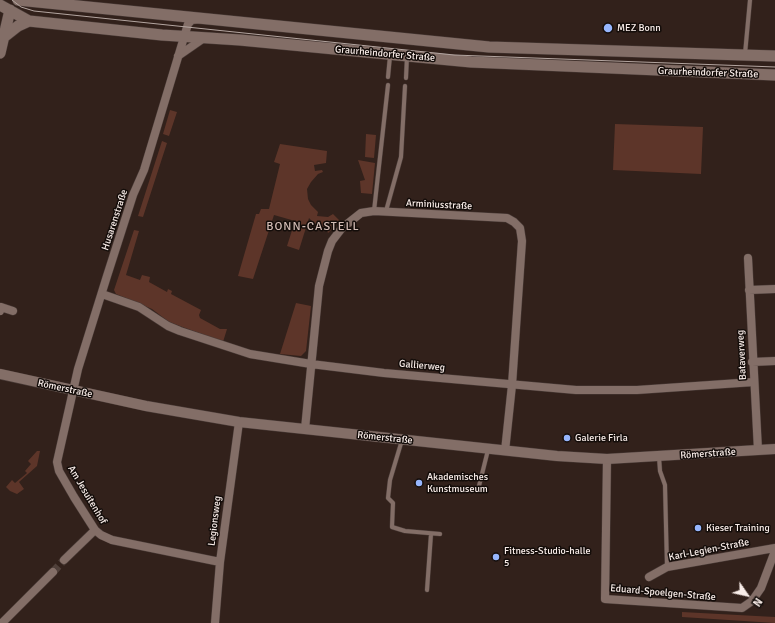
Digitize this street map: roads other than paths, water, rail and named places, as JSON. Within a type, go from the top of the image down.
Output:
[{"type":"main road","name":"Graurheindorfer Straße","points":[[18,0],[45,1],[203,19],[489,47],[775,56]]},
{"type":"main road","name":"Graurheindorfer Straße","points":[[5,5],[29,21],[184,37],[471,62],[775,75]]},
{"type":"main road","points":[[0,53],[4,37],[5,5]]},
{"type":"main road","points":[[4,37],[18,26],[29,21]]},
{"type":"street","points":[[179,16],[188,24],[192,20],[203,19]]},
{"type":"street","name":"Husarenstraße","points":[[72,390],[133,195],[144,170],[188,24]]},
{"type":"street","points":[[178,56],[204,38]]},
{"type":"street","name":"Arminiusstraße","points":[[305,429],[319,286],[328,251],[338,233],[348,223],[361,214],[374,211],[507,218],[520,228],[522,241],[512,385],[505,451]]},
{"type":"street","name":"Bataverweg","points":[[748,258],[752,362],[758,450]]},
{"type":"street","points":[[749,290],[775,289]]},
{"type":"street","name":"Gallierweg","points":[[102,294],[139,307],[168,326],[187,333],[250,354],[311,364],[384,373],[560,389],[637,390],[754,382]]},
{"type":"street","points":[[0,311],[1,307],[13,311]]},
{"type":"street","points":[[752,362],[775,361]]},
{"type":"street","name":"Römerstraße","points":[[0,374],[72,390],[239,422],[505,451],[607,459],[775,449]]},
{"type":"street","name":"Am Jesuitenhof","points":[[72,390],[57,462],[59,471],[95,530],[112,540],[220,562]]},
{"type":"street","name":"Legionsweg","points":[[215,623],[220,562],[239,422]]},
{"type":"street","name":"Eduard-Spoelgen-Straße","points":[[607,459],[605,599],[645,603],[742,608],[752,601],[761,588],[775,549]]},
{"type":"street","points":[[64,560],[95,530]]},
{"type":"street","name":"Karl-Legien-Straße","points":[[649,576],[667,567],[775,549]]},
{"type":"street","points":[[2,623],[53,572]]},
{"type":"lane","points":[[745,55],[750,0]]},
{"type":"lane","points":[[388,77],[390,55]]},
{"type":"lane","points":[[406,78],[407,56]]},
{"type":"lane","points":[[374,211],[388,85]]},
{"type":"lane","points":[[386,212],[401,157],[406,86]]},
{"type":"lane","points":[[402,440],[390,480],[388,498],[393,503],[392,527],[405,531],[440,534]]},
{"type":"lane","points":[[478,490],[488,449]]},
{"type":"lane","points":[[660,457],[660,471],[665,486],[667,567]]},
{"type":"lane","points":[[427,590],[431,534]]},
{"type":"tunnel","points":[[53,572],[64,560]]},
{"type":"tram line","points":[[12,0],[21,7],[34,11],[454,55],[775,67]]},
{"type":"place","name":"MEZ Bonn","points":[[608,28]]},
{"type":"place","name":"Galerie Firla","points":[[567,438]]},
{"type":"place","name":"Akademisches Kunstmuseum","points":[[419,483]]},
{"type":"place","name":"Kieser Training","points":[[698,528]]},
{"type":"place","name":"Fitness-Studio-halle 5","points":[[496,557]]},
{"type":"district","name":"BONN-CASTELL","points":[[313,227]]}]
